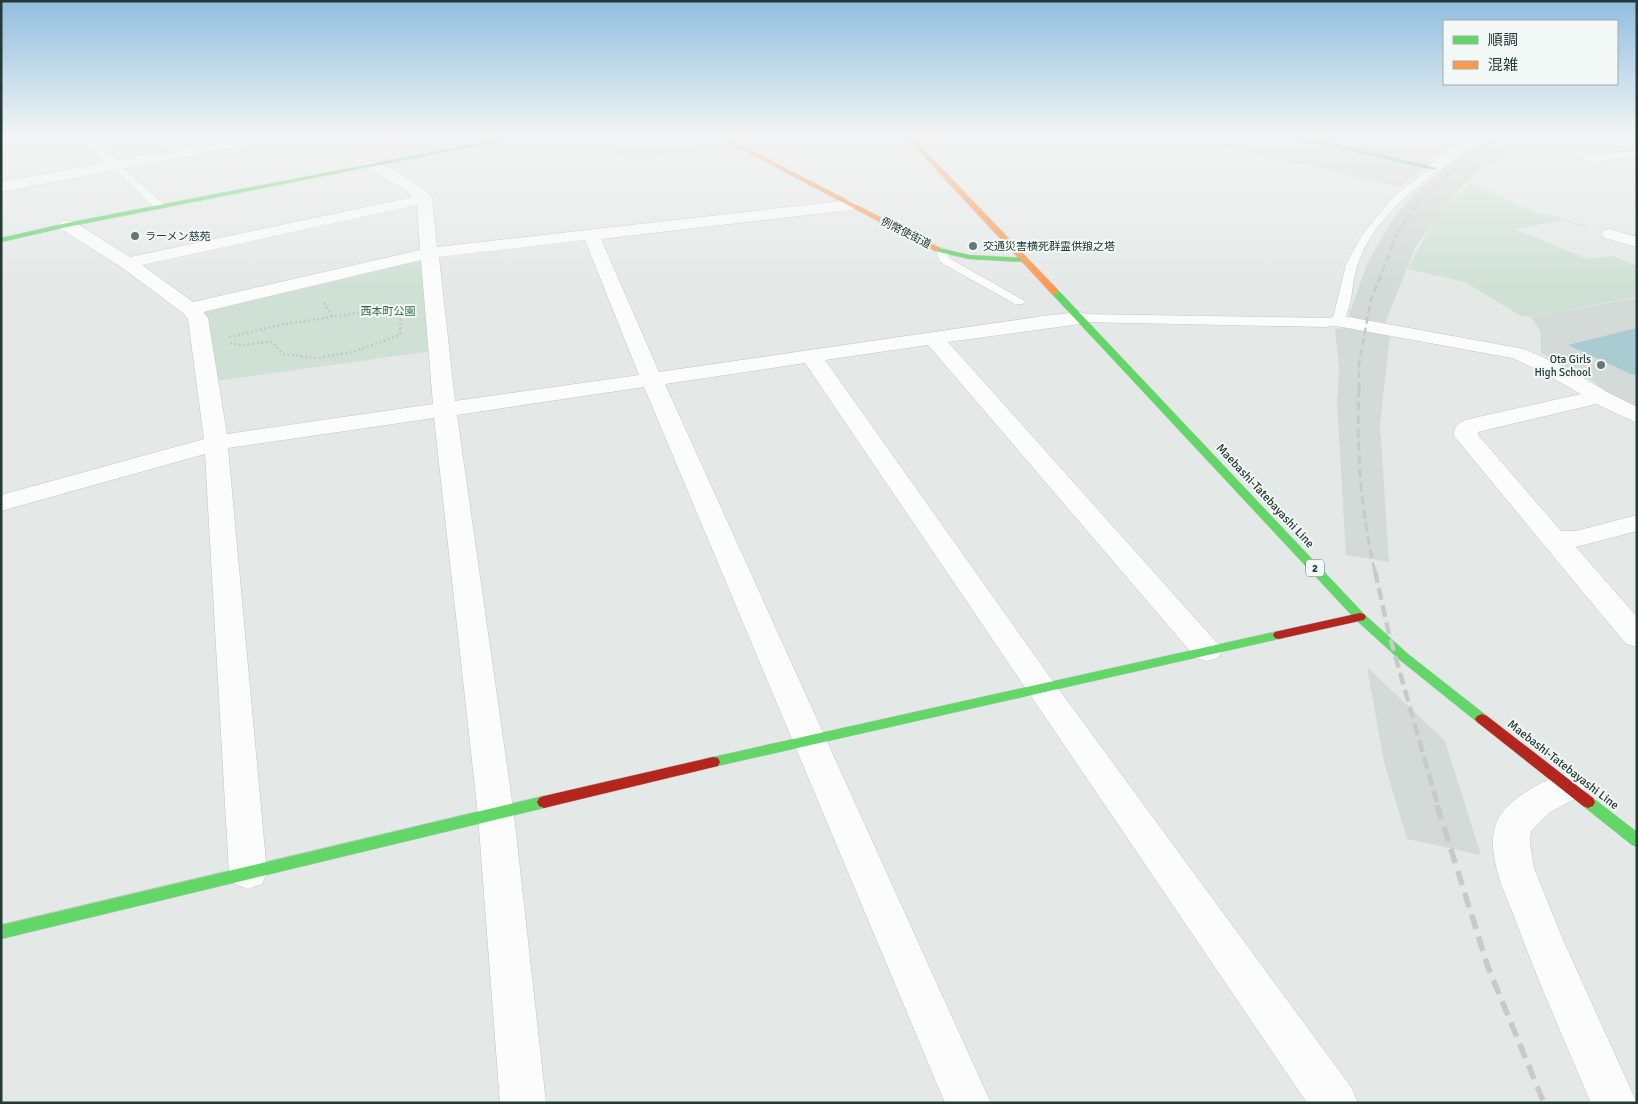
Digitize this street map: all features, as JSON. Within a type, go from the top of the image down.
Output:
[{"type":"main road","points":[[1,240],[265,186]]},
{"type":"main road","name":"例幣使街道","points":[[813,186],[942,251],[974,258],[1025,260]]},
{"type":"main road","name":"Maebashi-Tatebayashi Line","points":[[955,186],[1360,617],[1404,657],[1637,841]]},
{"type":"main road","points":[[1,932],[810,739],[1360,617]]},
{"type":"street","points":[[408,186],[424,199],[445,410],[496,815],[523,1103]]},
{"type":"street","points":[[127,263],[424,199]]},
{"type":"street","points":[[190,309],[430,253],[850,205]]},
{"type":"street","points":[[67,225],[127,263],[190,309],[198,318],[210,342],[248,873]]},
{"type":"street","points":[[591,234],[652,380],[968,1103]]},
{"type":"street","points":[[1610,234],[1637,242]]},
{"type":"street","points":[[1,503],[216,442],[1080,318]]},
{"type":"street","points":[[1338,321],[1517,353],[1575,380],[1599,398],[1637,416]]},
{"type":"street","points":[[933,338],[1206,651]]},
{"type":"street","points":[[811,356],[1041,688],[1336,1103]]},
{"type":"street","points":[[1599,398],[1473,425],[1466,429],[1466,436],[1637,637]]},
{"type":"street","points":[[1553,539],[1576,539],[1637,523]]},
{"type":"street","points":[[1568,786],[1536,803],[1514,826],[1511,844],[1515,868],[1544,942],[1614,1103]]},
{"type":"lane","points":[[137,186],[159,206]]},
{"type":"lane","points":[[1080,318],[1326,323],[1338,321],[1352,266],[1364,238],[1380,215],[1413,186]]},
{"type":"lane","points":[[942,251],[944,260],[1019,301]]},
{"type":"path","points":[[1545,214],[1610,234]]},
{"type":"path","points":[[210,342],[280,324],[411,304]]},
{"type":"path","points":[[210,342],[240,345],[272,342],[283,354],[316,358],[353,352],[400,335],[402,306]]},
{"type":"shaded area","points":[[1424,186],[1463,186],[1453,196],[1416,246],[1385,323],[1351,317],[1349,315],[1367,264],[1394,217]]},
{"type":"shaded area","name":"Ota Girls High School","points":[[1637,298],[1637,408],[1613,396],[1588,378],[1541,353],[1540,331],[1531,317]]},
{"type":"shaded area","points":[[1344,328],[1390,335],[1380,425],[1389,562],[1346,555],[1337,403],[1339,368],[1335,329]]},
{"type":"shaded area","points":[[1367,667],[1445,741],[1481,855],[1407,839],[1384,762]]},
{"type":"green space","points":[[1468,186],[1476,186],[1531,211],[1560,221],[1515,229],[1587,259],[1613,256],[1637,266],[1637,297],[1531,317],[1521,316],[1465,282],[1407,269],[1434,221],[1449,201]]},
{"type":"green space","name":"西本町公園","points":[[430,253],[440,350],[208,382],[190,309]]},
{"type":"water","points":[[1637,328],[1637,374],[1633,375],[1568,345]]},
{"type":"railway","points":[[1392,246],[1412,212],[1435,186]]},
{"type":"railway","points":[[1359,388],[1359,363],[1371,299],[1393,245]]},
{"type":"railway","points":[[1359,388],[1359,457],[1366,527],[1375,572]]},
{"type":"railway","points":[[1375,571],[1389,634],[1438,806]]},
{"type":"railway","points":[[1437,805],[1488,967],[1544,1103]]},
{"type":"traffic: fast","points":[[1,240],[67,225],[269,186]]},
{"type":"traffic: fast","points":[[938,249],[969,257],[1025,260]]},
{"type":"traffic: fast","points":[[1055,292],[1360,617],[1404,657],[1482,719]]},
{"type":"traffic: fast","points":[[713,762],[1279,635]]},
{"type":"traffic: fast","points":[[1,932],[544,802]]},
{"type":"traffic: fast","points":[[1588,802],[1637,841]]},
{"type":"traffic: slow","points":[[815,186],[938,249]]},
{"type":"traffic: slow","points":[[955,186],[1055,292]]},
{"type":"traffic: jam","points":[[1279,635],[1360,617]]},
{"type":"traffic: jam","points":[[1482,719],[1588,802]]},
{"type":"traffic: jam","points":[[544,802],[713,762]]},
{"type":"place","name":"ラーメン慈苑","points":[[135,236]]},
{"type":"place","name":"交通災害横死群霊供羪之塔","points":[[973,246]]},
{"type":"place","name":"Ota Girls High School","points":[[1601,365]]}]
